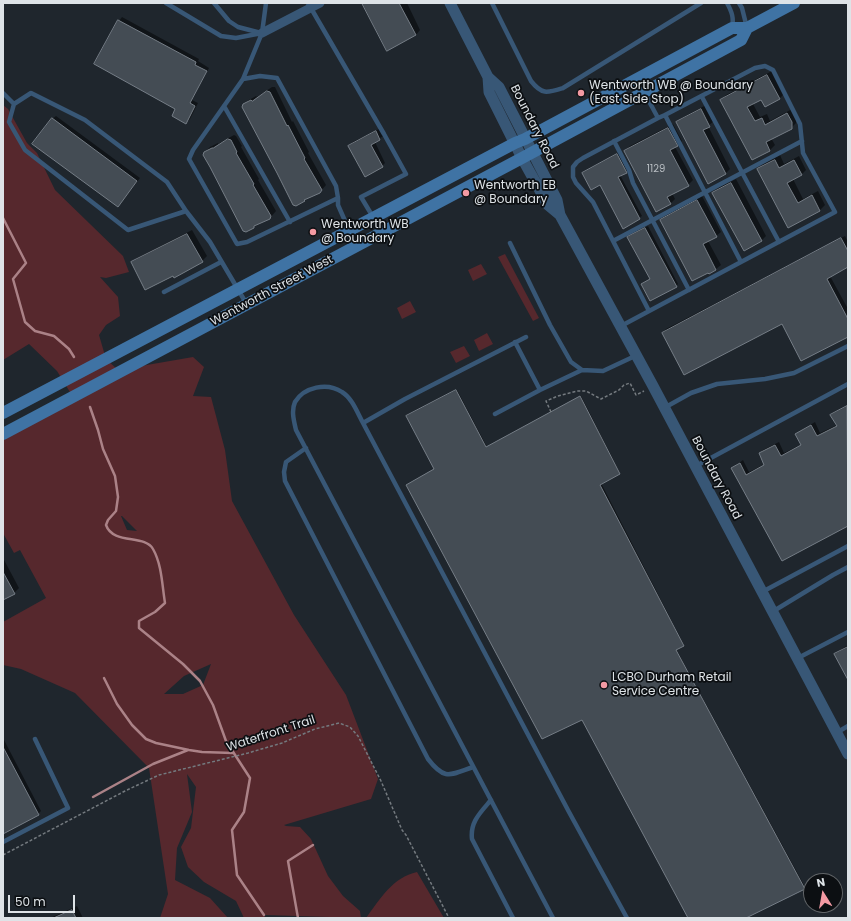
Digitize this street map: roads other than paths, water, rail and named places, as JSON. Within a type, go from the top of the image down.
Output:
[{"type":"main road","name":"Wentworth Street West","points":[[3,413],[732,28],[747,28],[794,3]]},
{"type":"main road","name":"Wentworth Street West","points":[[3,434],[741,40],[747,28]]},
{"type":"street","points":[[262,33],[310,5],[320,3]]},
{"type":"street","name":"Boundary Road","points":[[450,3],[488,77],[499,87],[527,155],[557,200],[560,215],[621,326],[848,754]]},
{"type":"lane","points":[[166,3],[221,36],[236,38],[262,33]]},
{"type":"lane","points":[[214,3],[229,21],[238,27],[262,33]]},
{"type":"lane","points":[[266,3],[262,33],[243,79],[193,150],[189,159],[237,244],[247,242],[338,198]]},
{"type":"lane","points":[[492,3],[531,81],[538,90],[547,92],[562,88],[701,3]]},
{"type":"lane","points":[[727,3],[732,12],[732,28]]},
{"type":"lane","points":[[739,3],[742,8],[747,28]]},
{"type":"lane","points":[[310,5],[406,174],[361,197],[373,217]]},
{"type":"lane","points":[[621,326],[835,212],[803,153],[800,124],[773,70],[766,66],[755,68],[702,97],[614,141],[577,162],[573,168],[572,172],[576,182],[593,202],[649,311]]},
{"type":"lane","points":[[243,79],[260,76],[277,78],[336,186],[338,205],[349,230]]},
{"type":"lane","points":[[644,92],[658,118]]},
{"type":"lane","points":[[186,212],[128,230],[25,150],[9,122],[14,104],[31,93],[86,120],[167,182],[186,212],[210,242],[247,304]]},
{"type":"lane","points":[[3,94],[14,104]]},
{"type":"lane","points":[[702,97],[779,242]]},
{"type":"lane","points":[[224,106],[290,222]]},
{"type":"lane","points":[[665,115],[741,262]]},
{"type":"lane","points":[[614,141],[629,170],[633,183],[689,290]]},
{"type":"lane","points":[[613,241],[802,142]]},
{"type":"lane","points":[[510,243],[550,324],[571,362],[582,370]]},
{"type":"lane","points":[[164,292],[221,262]]},
{"type":"lane","points":[[363,423],[405,399],[526,337]]},
{"type":"lane","points":[[515,342],[540,390]]},
{"type":"lane","points":[[664,408],[691,393],[717,384],[765,379],[794,373],[848,346]]},
{"type":"lane","points":[[494,414],[582,370],[603,371],[636,355]]},
{"type":"lane","points":[[695,466],[848,384]]},
{"type":"lane","points":[[553,918],[296,430],[293,416],[295,403],[304,393],[314,387],[329,387],[342,392],[352,402],[569,812],[627,918]]},
{"type":"lane","points":[[306,448],[286,462],[284,472],[285,481],[428,759],[436,770],[443,774],[450,774],[473,766]]},
{"type":"lane","points":[[762,592],[848,546]]},
{"type":"lane","points":[[772,612],[848,567]]},
{"type":"lane","points":[[797,659],[848,632]]},
{"type":"lane","points":[[836,732],[848,726]]},
{"type":"lane","points":[[3,842],[68,808],[34,739]]},
{"type":"lane","points":[[491,800],[476,817],[471,830],[472,839],[513,918]]},
{"type":"waterway","points":[[3,218],[26,263],[13,279],[25,322],[35,331],[54,336],[69,349],[74,357]]},
{"type":"waterway","points":[[90,407],[103,449],[115,476],[118,497],[116,511],[108,520],[106,525],[115,535],[149,544],[156,555],[160,568],[165,603],[155,612],[139,621],[139,628],[183,664],[200,681],[213,705],[226,741],[250,778],[244,812],[232,830],[237,875],[264,915]]},
{"type":"waterway","points":[[104,678],[117,704],[132,725],[146,739],[156,743],[189,750],[233,753]]},
{"type":"waterway","points":[[93,797],[153,764],[188,750]]},
{"type":"waterway","points":[[298,918],[288,861],[313,845]]},
{"type":"place","name":"Wentworth WB @ Boundary (East Side Stop)","points":[[581,93]]},
{"type":"place","name":"Wentworth EB @ Boundary","points":[[466,193]]},
{"type":"place","name":"Wentworth WB @ Boundary","points":[[313,232]]},
{"type":"place","name":"LCBO Durham Retail Service Centre","points":[[604,685]]}]
